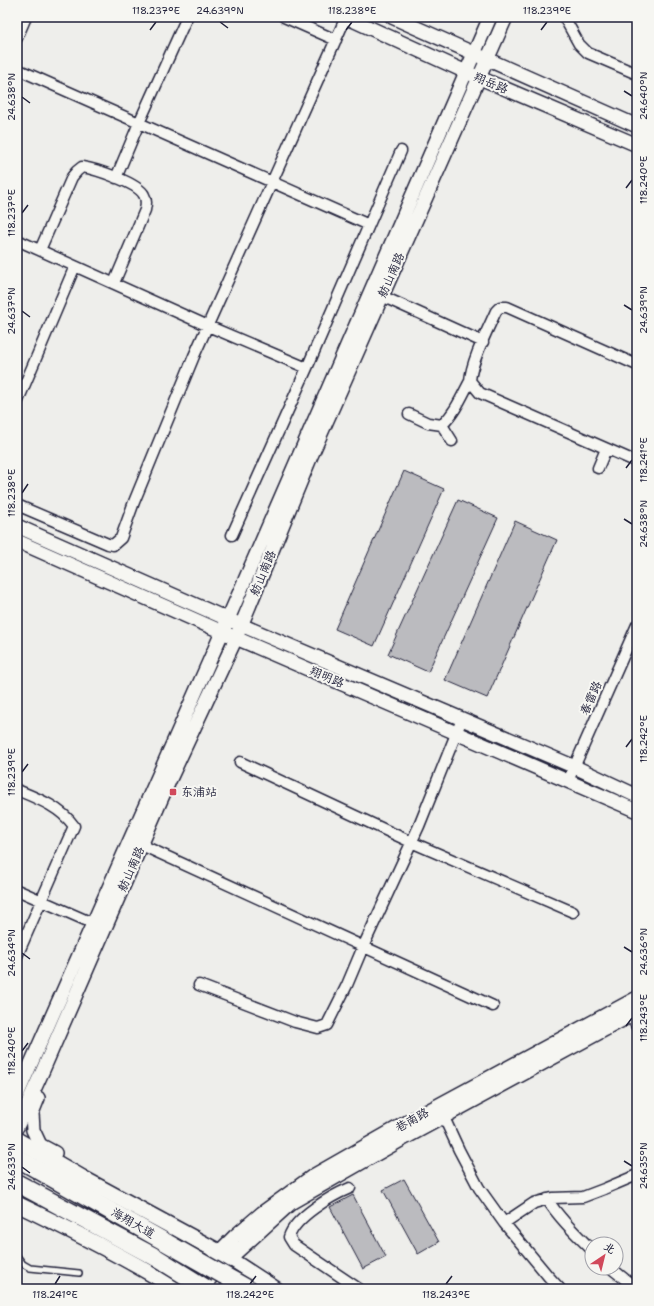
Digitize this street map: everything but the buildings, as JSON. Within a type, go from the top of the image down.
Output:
[{"type":"highway","name":"海翔大道","points":[[17,1158],[248,1289]]},
{"type":"highway","name":"海翔大道","points":[[17,1183],[157,1258],[207,1289]]},
{"type":"main road","points":[[17,1140],[86,1180],[224,1255]]},
{"type":"main road","points":[[17,1204],[150,1272],[177,1289]]},
{"type":"street","points":[[17,38],[26,17]]},
{"type":"street","points":[[116,178],[187,17]]},
{"type":"street","points":[[284,17],[336,40]]},
{"type":"street","points":[[17,505],[108,544],[113,545],[121,538],[134,502],[208,326],[346,17]]},
{"type":"street","name":"翔岳路","points":[[346,17],[479,78],[637,145]]},
{"type":"street","name":"翔岳路","points":[[392,17],[637,126]]},
{"type":"street","name":"舫山南路","points":[[17,1095],[92,923],[170,779],[236,638],[466,72],[490,17]]},
{"type":"street","name":"舫山南路","points":[[17,1127],[104,929],[135,843],[222,631],[376,294],[479,78],[506,17]]},
{"type":"street","points":[[564,17],[579,44],[588,53],[637,74]]},
{"type":"street","points":[[17,69],[369,225]]},
{"type":"street","points":[[232,535],[307,368],[401,151]]},
{"type":"street","points":[[40,250],[72,178],[77,171],[82,167],[88,168],[116,178],[138,188],[144,194],[146,202],[145,210],[114,283]]},
{"type":"street","points":[[17,240],[208,326],[307,368]]},
{"type":"street","points":[[17,403],[75,266]]},
{"type":"street","points":[[376,294],[483,342]]},
{"type":"street","points":[[409,414],[428,423],[442,425],[447,421],[470,381],[470,374],[496,311],[500,307],[507,307],[637,365]]},
{"type":"street","points":[[470,381],[480,392],[637,462]]},
{"type":"street","points":[[442,425],[452,441]]},
{"type":"street","points":[[598,468],[606,449]]},
{"type":"street","name":"翔明路","points":[[17,526],[241,625],[575,767],[637,796]]},
{"type":"street","name":"翔明路","points":[[17,541],[236,638],[637,811]]},
{"type":"street","name":"春雷路","points":[[568,781],[637,625]]},
{"type":"street","points":[[199,985],[295,1022],[318,1028],[327,1025],[347,985],[411,842],[462,719]]},
{"type":"street","points":[[240,762],[411,842],[573,912]]},
{"type":"street","points":[[17,790],[55,807],[68,818],[74,826],[17,956]]},
{"type":"street","points":[[135,843],[493,1006]]},
{"type":"street","points":[[17,890],[104,929]]},
{"type":"street","points":[[633,1008],[637,1027]]},
{"type":"street","name":"巷南路","points":[[182,1289],[205,1267],[224,1255],[262,1213],[313,1176],[441,1111],[633,1008]]},
{"type":"street","points":[[17,1080],[36,1038],[54,1011]]},
{"type":"street","points":[[66,1017],[58,1047],[32,1113],[33,1130],[40,1145],[74,1165],[86,1180]]},
{"type":"street","points":[[441,1111],[479,1188],[504,1223],[560,1289]]},
{"type":"street","points":[[504,1223],[534,1203],[559,1197],[583,1197],[637,1175]]},
{"type":"street","points":[[350,1188],[337,1194],[314,1210],[292,1230],[290,1237],[294,1245],[359,1289]]},
{"type":"street","points":[[547,1199],[566,1223],[584,1242]]},
{"type":"street","points":[[200,1289],[224,1255],[277,1289]]},
{"type":"street","points":[[620,1276],[637,1289]]},
{"type":"lane","points":[[17,1256],[22,1264],[30,1268],[79,1273]]},
{"type":"place","name":"东浦站","points":[[173,792]]}]
